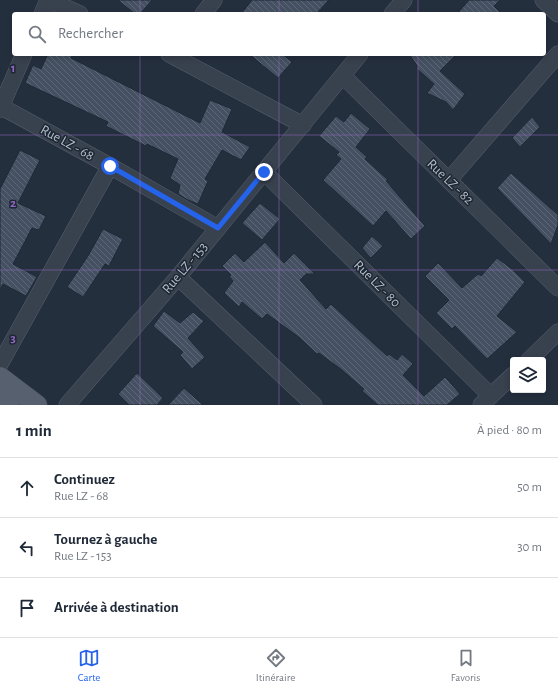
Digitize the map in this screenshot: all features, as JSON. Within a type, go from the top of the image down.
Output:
[{"type":"main road","points":[[0,377],[36,405]]},
{"type":"main road","points":[[0,398],[9,405]]},
{"type":"street","points":[[43,12],[48,0],[75,12]]},
{"type":"street","points":[[205,12],[214,0]]},
{"type":"street","points":[[394,12],[404,0]]},
{"type":"street","points":[[543,0],[558,14]]},
{"type":"street","points":[[449,180],[558,54]]},
{"type":"street","points":[[0,107],[23,56]]},
{"type":"street","points":[[174,56],[303,125]]},
{"type":"street","name":"Rue LZ - 153","points":[[67,405],[178,277],[358,56]]},
{"type":"street","name":"Rue LZ - 82","points":[[343,76],[558,288]]},
{"type":"street","name":"Rue LZ - 68","points":[[0,107],[110,166],[218,228]]},
{"type":"street","points":[[0,364],[110,166]]},
{"type":"street","name":"Rue LZ - 80","points":[[264,172],[486,401]]},
{"type":"street","points":[[178,277],[314,405]]},
{"type":"street","points":[[532,357],[558,332]]},
{"type":"street","points":[[486,401],[510,378]]},
{"type":"building","points":[[118,0],[152,0],[142,12],[133,12]]},
{"type":"building","points":[[252,0],[329,0],[318,12],[243,12]]},
{"type":"building","points":[[469,0],[500,0],[494,6],[500,12],[459,12]]},
{"type":"building","points":[[47,56],[72,56],[71,58],[200,123],[210,100],[232,109],[222,132],[250,147],[241,160],[222,150],[205,179],[208,181],[198,204],[178,194],[180,185],[170,178],[178,159],[147,144],[146,146],[106,126],[108,122],[25,83],[33,65],[41,69]]},
{"type":"building","points":[[251,56],[284,56],[292,62],[278,78]]},
{"type":"building","points":[[410,56],[455,56],[440,71],[465,94],[453,110],[446,102],[427,93],[434,84],[416,68],[418,67]]},
{"type":"building","points":[[351,113],[370,129],[356,147],[367,157],[365,159],[388,180],[386,181],[425,226],[411,239],[386,211],[373,226],[323,180],[341,159],[336,155],[339,152],[319,136],[336,116],[344,122]]},
{"type":"building","points":[[532,117],[540,127],[520,147],[512,138]]},
{"type":"building","points":[[20,150],[40,160],[18,203],[46,216],[39,230],[32,228],[13,264],[37,277],[26,296],[3,284],[0,290],[0,189]]},
{"type":"building","points":[[511,173],[558,215],[558,225],[551,244],[497,188]]},
{"type":"building","points":[[260,203],[280,219],[262,240],[242,223]]},
{"type":"building","points":[[103,229],[123,239],[109,266],[105,264],[83,297],[67,287],[88,256]]},
{"type":"building","points":[[372,236],[383,246],[371,258],[362,248]]},
{"type":"building","points":[[265,242],[284,263],[294,253],[315,274],[306,274],[300,280],[326,309],[331,304],[387,356],[389,354],[397,360],[402,354],[413,364],[403,375],[424,396],[445,377],[460,394],[447,405],[378,405],[362,391],[364,389],[342,370],[319,353],[317,354],[300,338],[267,314],[262,319],[242,302],[239,307],[224,293],[233,281],[229,276],[231,275],[222,266],[235,253],[244,262]]},
{"type":"building","points":[[497,258],[512,269],[525,282],[497,316],[517,332],[487,359],[455,326],[452,329],[436,313],[449,300],[425,276],[438,263],[462,288],[478,274],[481,276]]},
{"type":"building","points":[[164,311],[180,323],[193,312],[204,321],[188,338],[205,357],[192,369],[180,355],[183,352],[153,326]]},
{"type":"building","points":[[137,373],[163,398],[157,405],[129,405],[118,394]]},
{"type":"building","points":[[184,388],[203,405],[168,405]]},
{"type":"route","points":[[110,166],[218,228],[264,172]]}]
